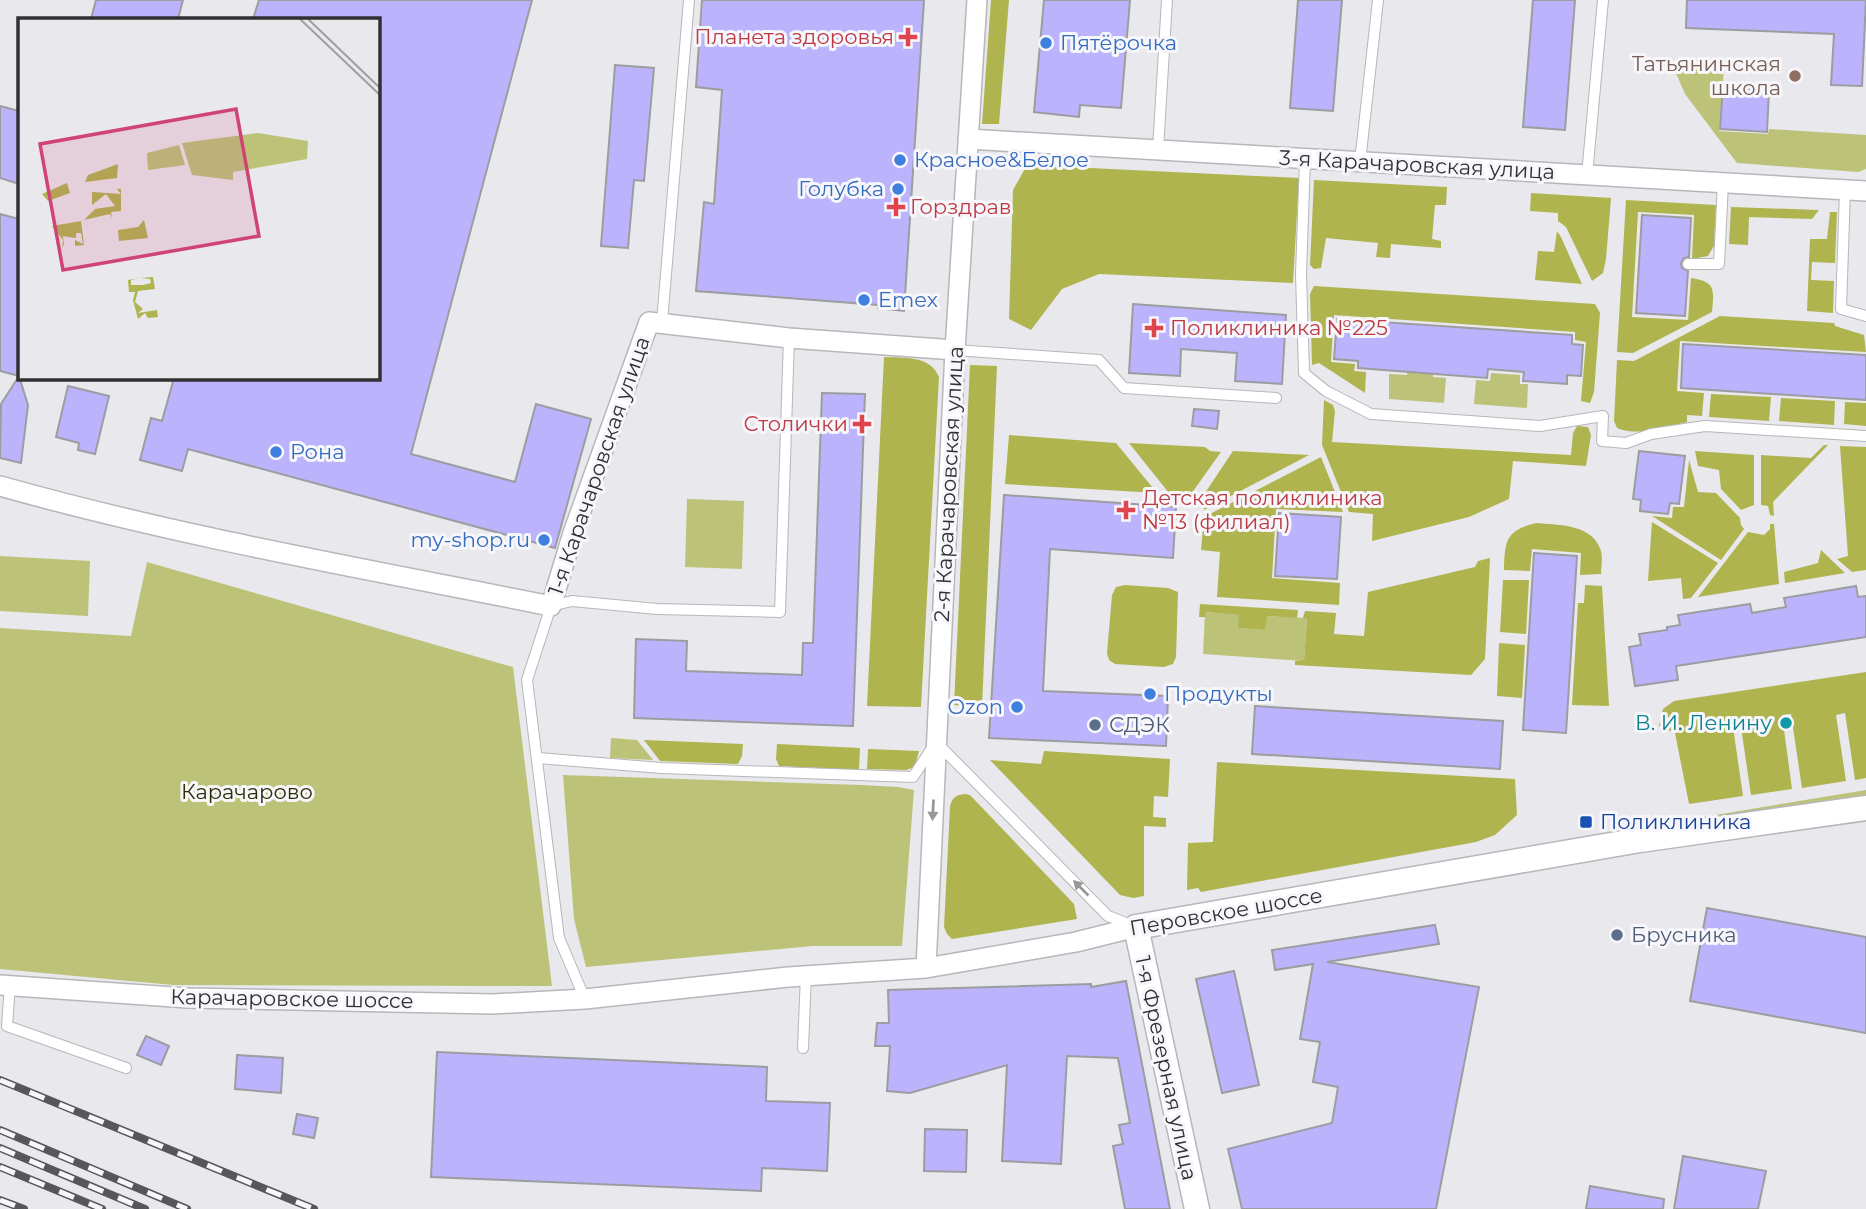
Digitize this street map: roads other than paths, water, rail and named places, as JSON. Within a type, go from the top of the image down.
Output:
[{"type":"street","name":"2-я Карачаровская улица","points":[[926,968],[955,350],[977,0]]},
{"type":"street","name":"3-я Карачаровская улица","points":[[968,139],[1866,191]]},
{"type":"street","name":"1-я Карачаровская улица","points":[[0,486],[82,509],[182,531],[551,606],[573,533],[649,322],[789,338],[955,350]]},
{"type":"street","name":"Перовское шоссе","points":[[585,999],[806,975],[926,968],[1076,942],[1136,927],[1640,840],[1866,808]]},
{"type":"street","name":"1-я Фрезерная улица","points":[[1136,927],[1197,1209]]},
{"type":"street","name":"Карачаровское шоссе","points":[[5,985],[201,998],[493,1004],[585,999]]},
{"type":"lane","points":[[662,322],[688,0]]},
{"type":"lane","points":[[1158,150],[1167,0]]},
{"type":"lane","points":[[1360,162],[1378,0]]},
{"type":"lane","points":[[1587,175],[1603,0]]},
{"type":"lane","points":[[1305,159],[1301,274],[1304,373],[1326,391],[1371,414],[1540,426],[1604,416],[1602,441],[1626,443],[1651,434],[1705,426],[1866,436]]},
{"type":"lane","points":[[1688,264],[1719,264],[1723,183]]},
{"type":"lane","points":[[1845,190],[1841,309],[1866,316]]},
{"type":"lane","points":[[585,999],[559,938],[527,680],[551,606],[572,601],[657,609],[780,612],[789,338]]},
{"type":"lane","points":[[955,350],[1099,359],[1124,388],[1276,398]]},
{"type":"lane","points":[[538,758],[661,768],[913,777],[936,742],[1108,916],[1136,927]]},
{"type":"lane","points":[[803,1048],[806,975]]},
{"type":"lane","points":[[5,985],[7,1026],[125,1068]]},
{"type":"railway","points":[[0,1080],[314,1209]]},
{"type":"railway","points":[[0,1130],[187,1209]]},
{"type":"railway","points":[[0,1148],[145,1209]]},
{"type":"railway","points":[[0,1167],[102,1209]]},
{"type":"railway","points":[[0,1200],[24,1209]]},
{"type":"place","name":"Планета здоровья","points":[[908,37]]},
{"type":"place","name":"Пятёрочка","points":[[1046,43]]},
{"type":"place","name":"Татьянинская школа","points":[[1795,76]]},
{"type":"place","name":"Красное&Белое","points":[[900,160]]},
{"type":"place","name":"Голубка","points":[[898,189]]},
{"type":"place","name":"Горздрав","points":[[896,207]]},
{"type":"place","name":"Emex","points":[[864,300]]},
{"type":"place","name":"Поликлиника №225","points":[[1154,328]]},
{"type":"place","name":"Столички","points":[[862,424]]},
{"type":"place","name":"Рона","points":[[276,452]]},
{"type":"place","name":"Детская поликлиника №13 (филиал)","points":[[1126,510]]},
{"type":"place","name":"my-shop.ru","points":[[544,540]]},
{"type":"place","name":"Продукты","points":[[1150,694]]},
{"type":"place","name":"Ozon","points":[[1017,707]]},
{"type":"place","name":"В. И. Ленину","points":[[1786,723]]},
{"type":"place","name":"СДЭК","points":[[1095,725]]},
{"type":"place","name":"Поликлиника","points":[[1586,822]]},
{"type":"place","name":"Брусника","points":[[1617,935]]},
{"type":"park label","name":"Карачарово","points":[[247,792]]}]
